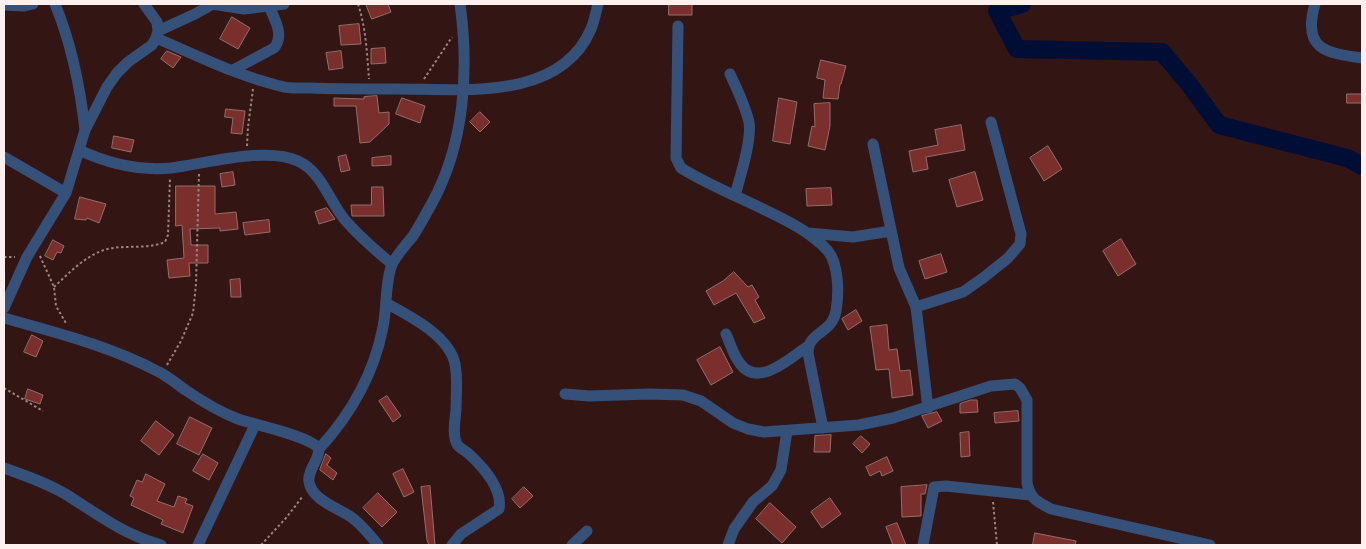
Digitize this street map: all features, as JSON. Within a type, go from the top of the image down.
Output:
[{"type":"street","points":[[4,5],[24,6],[32,4]]},
{"type":"street","points":[[55,4],[64,25],[74,59],[85,130]]},
{"type":"street","points":[[4,308],[36,242],[66,193],[85,130],[107,87],[128,62],[152,45],[157,34],[156,22],[144,4]]},
{"type":"street","points":[[157,34],[212,4],[244,9],[284,4]]},
{"type":"street","points":[[378,545],[371,535],[352,517],[314,493],[310,486],[309,476],[319,454],[319,449],[338,428],[370,374],[378,351],[384,324],[392,264],[414,235],[444,178],[458,127],[464,89],[460,4]]},
{"type":"street","points":[[157,34],[233,70],[281,87],[369,89],[501,87],[539,79],[571,58],[583,44],[591,29],[598,4]]},
{"type":"street","points":[[1315,4],[1311,17],[1311,32],[1315,41],[1324,50],[1334,54],[1362,58]]},
{"type":"street","points":[[233,70],[274,48],[279,43],[280,36],[268,5]]},
{"type":"street","points":[[678,26],[676,158],[681,168],[808,233],[828,252],[835,267],[837,286],[836,312],[829,327],[810,340],[808,346],[823,428]]},
{"type":"street","points":[[730,74],[744,106],[749,124],[747,147],[735,196]]},
{"type":"street","points":[[916,307],[963,292],[1008,258],[1020,244],[1021,234],[991,122]]},
{"type":"street","points":[[873,144],[899,268],[916,307],[928,408]]},
{"type":"street","points":[[79,150],[98,159],[122,166],[142,169],[170,168],[247,156],[284,158],[298,161],[311,170],[344,218],[363,239],[392,264]]},
{"type":"street","points":[[4,157],[66,193]]},
{"type":"street","points":[[808,233],[853,237],[891,231]]},
{"type":"street","points":[[386,303],[433,332],[450,350],[455,364],[454,433],[457,444],[481,466],[494,485],[499,497],[500,509],[461,534],[452,545]]},
{"type":"street","points":[[4,318],[70,336],[130,357],[162,373],[229,416],[302,437],[312,442],[319,449]]},
{"type":"street","points":[[726,334],[739,363],[748,371],[759,374],[773,369],[808,346]]},
{"type":"street","points":[[565,394],[589,396],[683,395],[701,401],[733,424],[764,432],[823,428],[893,418],[991,386],[1015,384],[1020,388],[1027,400],[1028,483],[1030,495],[1036,501],[1051,509],[1210,545]]},
{"type":"street","points":[[198,545],[255,425]]},
{"type":"street","points":[[728,545],[734,528],[753,502],[772,486],[781,470],[787,431]]},
{"type":"street","points":[[4,468],[39,481],[66,495],[127,533],[161,545]]},
{"type":"street","points":[[923,545],[934,488],[946,486],[1030,495]]},
{"type":"street","points":[[572,545],[587,531]]},
{"type":"path","points":[[358,4],[362,15],[367,49],[369,89]]},
{"type":"path","points":[[417,88],[462,22]]},
{"type":"path","points":[[247,156],[248,127],[256,78]]},
{"type":"path","points":[[162,373],[193,313],[196,276],[199,163]]},
{"type":"path","points":[[54,287],[84,261],[104,250],[157,245],[165,242],[168,235],[170,168]]},
{"type":"path","points":[[36,242],[54,287],[56,306],[65,321],[70,336]]},
{"type":"path","points":[[4,388],[43,411]]},
{"type":"path","points":[[261,545],[286,518],[310,486]]},
{"type":"path","points":[[991,490],[997,545]]},
{"type":"building","points":[[366,4],[388,4],[391,12],[372,19]]},
{"type":"building","points":[[669,4],[692,4],[692,15],[669,15]]},
{"type":"building","points":[[232,17],[250,28],[238,49],[220,39]]},
{"type":"building","points":[[359,24],[361,44],[341,45],[339,26]]},
{"type":"building","points":[[385,48],[386,63],[371,64],[371,49]]},
{"type":"building","points":[[167,51],[181,57],[173,68],[161,59]]},
{"type":"building","points":[[341,51],[343,68],[329,70],[326,53]]},
{"type":"building","points":[[821,60],[846,66],[840,84],[838,99],[823,98],[825,80],[817,78]]},
{"type":"building","points":[[1347,94],[1362,94],[1362,103],[1347,103]]},
{"type":"building","points":[[377,96],[379,113],[389,112],[389,124],[370,142],[360,143],[356,106],[334,106],[334,98],[364,99],[364,97]]},
{"type":"building","points":[[402,98],[425,106],[420,123],[396,114]]},
{"type":"building","points":[[779,98],[797,102],[790,144],[773,141]]},
{"type":"building","points":[[830,103],[830,126],[825,150],[808,146],[812,126],[815,127],[814,104]]},
{"type":"building","points":[[226,109],[245,111],[242,134],[231,133],[233,118],[225,117]]},
{"type":"building","points":[[480,112],[490,122],[480,132],[470,122]]},
{"type":"building","points":[[961,125],[965,150],[926,157],[928,169],[913,172],[909,151],[938,145],[935,130]]},
{"type":"building","points":[[114,136],[134,140],[131,152],[112,148]]},
{"type":"building","points":[[1048,146],[1062,169],[1044,181],[1030,158]]},
{"type":"building","points":[[346,155],[350,170],[341,172],[338,157]]},
{"type":"building","points":[[391,156],[391,165],[372,166],[372,158]]},
{"type":"building","points":[[233,172],[235,185],[222,187],[220,174]]},
{"type":"building","points":[[975,172],[983,200],[957,207],[949,180]]},
{"type":"building","points":[[176,186],[215,186],[215,214],[236,212],[238,229],[220,231],[220,228],[190,229],[191,245],[208,245],[208,263],[189,263],[190,276],[169,278],[167,260],[184,258],[182,225],[176,226]]},
{"type":"building","points":[[372,187],[383,187],[384,216],[352,216],[351,205],[371,205]]},
{"type":"building","points":[[831,188],[832,205],[807,206],[806,189]]},
{"type":"building","points":[[80,197],[106,204],[99,223],[87,218],[86,220],[75,219]]},
{"type":"building","points":[[327,208],[335,219],[319,224],[315,212]]},
{"type":"building","points":[[269,220],[270,232],[245,235],[243,223]]},
{"type":"building","points":[[1121,239],[1136,264],[1118,276],[1103,251]]},
{"type":"building","points":[[53,240],[64,246],[61,253],[57,252],[53,260],[45,256]]},
{"type":"building","points":[[941,254],[947,272],[925,279],[919,261]]},
{"type":"building","points":[[734,272],[748,287],[752,285],[759,297],[755,300],[765,318],[754,323],[736,293],[714,305],[706,291]]},
{"type":"building","points":[[240,279],[241,297],[231,297],[230,280]]},
{"type":"building","points":[[856,310],[862,321],[848,330],[842,319]]},
{"type":"building","points":[[887,325],[889,350],[897,349],[900,371],[910,370],[913,395],[892,398],[889,369],[876,370],[870,327]]},
{"type":"building","points":[[32,335],[43,341],[36,357],[24,352]]},
{"type":"building","points":[[720,347],[733,372],[711,385],[697,360]]},
{"type":"building","points":[[28,389],[43,395],[40,404],[25,399]]},
{"type":"building","points":[[387,396],[401,416],[393,422],[379,401]]},
{"type":"building","points":[[977,400],[978,412],[960,413],[960,404]]},
{"type":"building","points":[[1018,411],[1019,421],[995,423],[994,413]]},
{"type":"building","points":[[937,412],[942,421],[928,428],[922,416]]},
{"type":"building","points":[[190,417],[212,428],[199,455],[177,444]]},
{"type":"building","points":[[156,421],[174,435],[159,455],[141,441]]},
{"type":"building","points":[[969,432],[970,456],[961,457],[960,433]]},
{"type":"building","points":[[831,435],[830,452],[814,452],[815,436]]},
{"type":"building","points":[[861,436],[870,444],[862,453],[853,444]]},
{"type":"building","points":[[203,454],[218,463],[209,480],[193,471]]},
{"type":"building","points":[[326,454],[331,458],[327,465],[337,473],[333,480],[320,470]]},
{"type":"building","points":[[887,457],[893,471],[882,476],[880,471],[870,476],[866,467]]},
{"type":"building","points":[[403,469],[414,492],[404,497],[393,474]]},
{"type":"building","points":[[146,474],[165,484],[157,501],[174,507],[178,496],[187,499],[185,503],[193,506],[183,533],[161,524],[163,520],[131,505],[134,498],[130,496],[137,480],[142,482]]},
{"type":"building","points":[[927,485],[925,494],[921,494],[921,516],[902,517],[901,487]]},
{"type":"building","points":[[430,486],[435,545],[429,545],[427,540],[421,487]]},
{"type":"building","points":[[524,487],[533,496],[520,508],[512,499]]},
{"type":"building","points":[[378,493],[397,512],[382,527],[363,508]]},
{"type":"building","points":[[830,498],[841,514],[822,528],[811,512]]},
{"type":"building","points":[[770,503],[796,527],[782,543],[756,519]]},
{"type":"building","points":[[897,523],[906,545],[893,545],[886,527]]},
{"type":"building","points":[[1035,533],[1076,541],[1075,545],[1033,545]]},
{"type":"waterway","points":[[1022,4],[997,11],[1017,49],[1162,52],[1189,84],[1219,125],[1347,158],[1362,166]]}]
